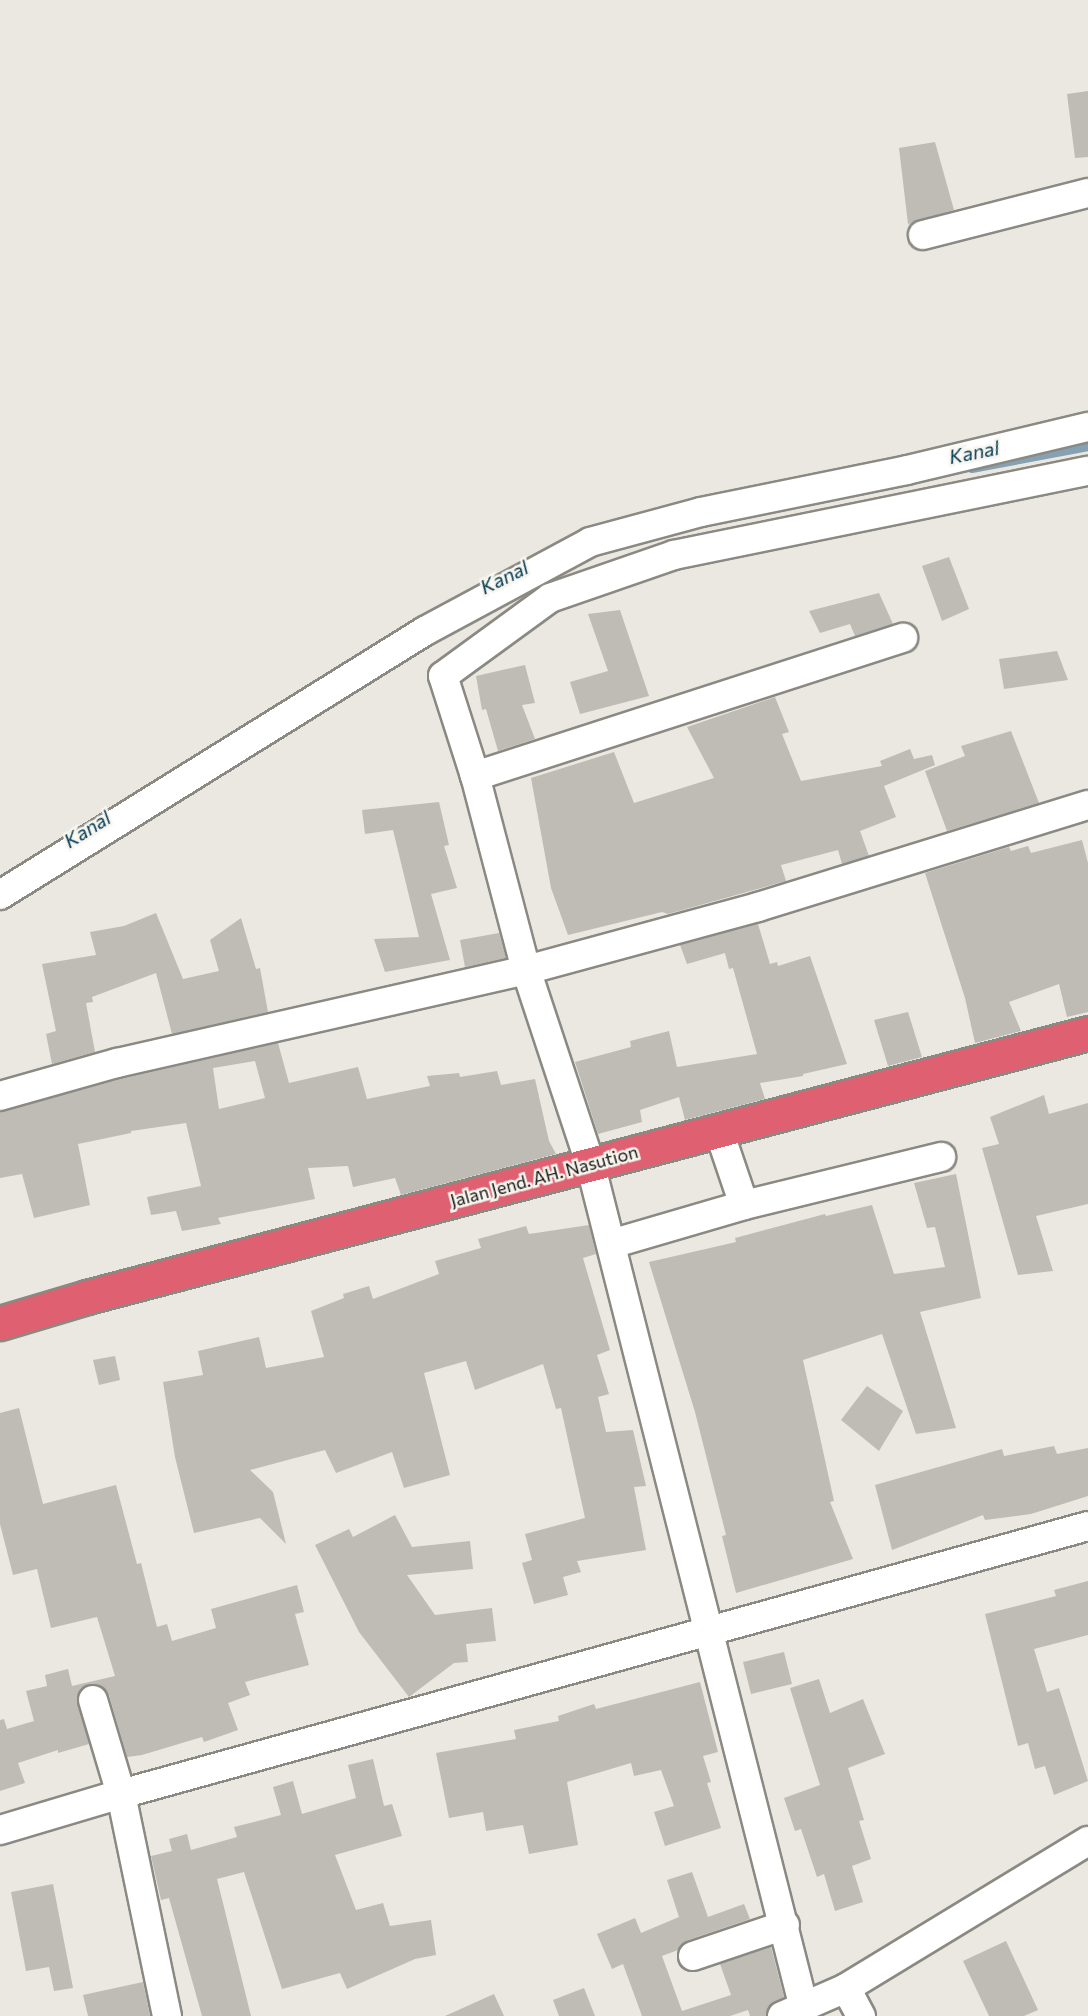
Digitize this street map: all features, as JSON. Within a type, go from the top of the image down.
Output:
[{"type":"highway","name":"Jalan Jend. AH. Nasution","points":[[0,1323],[591,1163],[1088,1033]]},
{"type":"street","points":[[923,235],[1088,193]]},
{"type":"street","points":[[0,895],[425,631],[590,542],[701,512],[907,470],[1088,427]]},
{"type":"street","points":[[1088,471],[674,555],[550,598],[443,675],[475,776],[526,970],[591,1163],[785,1925],[793,2012],[846,1988],[1088,1841]]},
{"type":"street","points":[[475,776],[903,638]]},
{"type":"street","points":[[0,1096],[117,1063],[526,970],[758,907],[1088,805]]},
{"type":"street","points":[[718,1131],[744,1205]]},
{"type":"street","points":[[611,1244],[744,1205],[941,1157]]},
{"type":"street","points":[[0,1830],[709,1629],[1088,1526]]},
{"type":"street","points":[[93,1700],[121,1794],[167,2016]]},
{"type":"street","points":[[693,1956],[785,1925]]},
{"type":"street","points":[[846,1988],[861,2016]]},
{"type":"building","points":[[1088,91],[1088,157],[1075,158],[1067,94]]},
{"type":"building","points":[[935,142],[954,210],[908,224],[899,148]]},
{"type":"building","points":[[949,557],[969,609],[942,621],[922,566]]},
{"type":"building","points":[[879,593],[893,624],[855,636],[850,624],[820,633],[809,611]]},
{"type":"building","points":[[620,610],[649,696],[580,714],[570,682],[608,671],[588,614]]},
{"type":"building","points":[[1057,651],[1068,680],[1004,689],[999,659]]},
{"type":"building","points":[[525,665],[535,703],[522,705],[535,739],[498,751],[486,709],[482,710],[476,676]]},
{"type":"building","points":[[775,697],[789,732],[782,734],[801,781],[882,766],[880,761],[910,749],[914,759],[932,755],[935,765],[884,786],[896,817],[860,831],[869,856],[842,864],[838,850],[781,865],[786,881],[668,914],[662,912],[568,935],[551,888],[531,778],[614,752],[634,803],[714,778],[687,727]]},
{"type":"building","points":[[1011,731],[1039,803],[947,831],[925,771],[965,756],[961,746]]},
{"type":"building","points":[[439,802],[449,845],[444,846],[457,888],[431,894],[450,960],[385,972],[374,939],[419,937],[393,830],[365,834],[362,810]]},
{"type":"building","points":[[1082,840],[1088,863],[1088,1012],[1067,1017],[1059,984],[1009,1002],[1021,1031],[975,1043],[965,998],[925,873],[1009,847],[1011,851],[1028,846],[1031,853]]},
{"type":"building","points":[[156,913],[183,979],[219,971],[210,940],[241,918],[256,969],[260,968],[268,1012],[172,1034],[156,973],[92,997],[93,1002],[86,1003],[95,1052],[52,1064],[46,1034],[56,1031],[42,964],[96,955],[90,932],[124,926]]},
{"type":"building","points":[[758,924],[770,964],[777,962],[778,966],[810,956],[847,1064],[803,1074],[803,1076],[760,1083],[765,1099],[685,1120],[679,1097],[640,1110],[642,1122],[598,1134],[575,1062],[631,1047],[630,1041],[669,1031],[677,1067],[757,1054],[733,968],[729,969],[725,953],[687,964],[680,945]]},
{"type":"building","points":[[499,933],[506,958],[465,967],[460,940]]},
{"type":"building","points":[[908,1012],[922,1057],[888,1066],[874,1020]]},
{"type":"building","points":[[278,1043],[289,1083],[358,1067],[367,1099],[430,1086],[427,1076],[459,1073],[460,1077],[497,1071],[501,1085],[535,1079],[549,1141],[556,1154],[401,1195],[395,1178],[353,1187],[348,1166],[308,1168],[315,1199],[218,1218],[221,1224],[182,1231],[176,1211],[151,1215],[147,1197],[201,1186],[186,1123],[131,1131],[131,1133],[78,1144],[90,1205],[34,1218],[22,1174],[0,1178],[0,1112],[121,1079]],"holes":[[[255,1061],[265,1098],[219,1109],[213,1068]]]},
{"type":"building","points":[[1044,1095],[1049,1114],[1088,1103],[1088,1204],[1036,1216],[1053,1271],[1018,1275],[982,1148],[999,1144],[990,1117]]},
{"type":"building","points":[[956,1174],[981,1298],[920,1312],[956,1428],[916,1434],[882,1334],[803,1360],[834,1501],[830,1502],[853,1559],[736,1593],[722,1536],[726,1535],[695,1412],[649,1262],[736,1242],[735,1238],[825,1214],[826,1216],[872,1205],[894,1274],[945,1267],[935,1227],[927,1228],[914,1183]]},
{"type":"building","points":[[589,1225],[596,1254],[583,1258],[610,1350],[597,1355],[609,1394],[598,1397],[606,1432],[633,1430],[646,1486],[634,1487],[646,1550],[577,1561],[581,1572],[563,1577],[568,1595],[534,1604],[522,1563],[532,1560],[525,1534],[585,1518],[561,1408],[556,1409],[543,1364],[475,1390],[466,1361],[424,1373],[450,1475],[404,1488],[392,1452],[336,1473],[325,1450],[250,1470],[273,1492],[286,1544],[260,1518],[194,1533],[175,1457],[163,1382],[203,1375],[198,1351],[259,1337],[266,1368],[324,1357],[311,1311],[344,1298],[343,1294],[369,1286],[373,1299],[439,1274],[435,1261],[481,1248],[478,1239],[526,1226],[529,1234]]},
{"type":"building","points":[[115,1356],[120,1380],[99,1385],[93,1360]]},
{"type":"building","points":[[867,1386],[903,1411],[879,1451],[841,1420]]},
{"type":"building","points":[[19,1408],[43,1504],[116,1485],[137,1564],[141,1563],[157,1627],[167,1624],[172,1641],[216,1628],[211,1609],[297,1585],[304,1612],[295,1614],[309,1665],[245,1682],[250,1695],[228,1703],[238,1730],[204,1742],[202,1737],[142,1755],[127,1757],[109,1695],[97,1684],[89,1684],[81,1688],[77,1697],[89,1744],[58,1753],[58,1750],[18,1763],[25,1783],[0,1791],[0,1720],[4,1719],[7,1729],[34,1721],[26,1691],[47,1686],[45,1675],[68,1669],[72,1686],[115,1676],[97,1617],[51,1628],[37,1569],[13,1575],[0,1524],[0,1413]]},
{"type":"building","points":[[1054,1446],[1057,1454],[1088,1448],[1088,1496],[1031,1514],[985,1520],[983,1515],[892,1550],[875,1485],[1002,1449],[1004,1456]]},
{"type":"building","points":[[395,1515],[412,1547],[470,1541],[473,1569],[407,1575],[435,1615],[492,1608],[496,1641],[466,1644],[468,1662],[454,1663],[409,1697],[359,1632],[315,1545],[349,1529],[353,1537]]},
{"type":"building","points":[[1088,1581],[1088,1635],[1034,1649],[1047,1692],[1059,1688],[1088,1781],[1054,1795],[1045,1766],[1035,1769],[1028,1743],[1018,1746],[985,1614],[1056,1596],[1054,1590]]},
{"type":"building","points":[[784,1652],[792,1684],[751,1694],[743,1662]]},
{"type":"building","points":[[819,1679],[830,1713],[863,1699],[885,1754],[848,1768],[864,1820],[859,1821],[871,1859],[852,1866],[863,1902],[835,1911],[824,1874],[817,1877],[801,1829],[795,1831],[784,1798],[820,1785],[790,1688]]},
{"type":"building","points":[[700,1682],[718,1752],[703,1756],[711,1782],[707,1783],[721,1828],[665,1846],[654,1812],[674,1806],[661,1770],[634,1776],[631,1763],[567,1782],[578,1845],[529,1854],[523,1825],[486,1831],[483,1812],[449,1818],[436,1753],[516,1739],[514,1730],[559,1721],[558,1716],[594,1704],[596,1709]]},
{"type":"building","points":[[373,1759],[384,1806],[392,1804],[402,1836],[335,1855],[356,1910],[383,1903],[390,1926],[431,1920],[436,1955],[415,1959],[347,1989],[340,1973],[282,1989],[244,1872],[217,1879],[251,2016],[202,2016],[169,1898],[161,1900],[151,1856],[172,1851],[169,1839],[187,1834],[191,1850],[237,1837],[234,1827],[281,1815],[273,1787],[293,1781],[302,1814],[356,1798],[348,1765]]},
{"type":"building","points":[[692,1872],[708,1917],[744,1904],[750,1919],[688,1940],[678,1950],[662,1956],[682,2011],[731,1995],[720,1964],[771,1947],[784,1997],[769,2006],[766,2016],[750,2016],[748,2010],[730,2016],[642,2016],[623,1964],[612,1969],[597,1934],[635,1918],[641,1933],[679,1917],[667,1880]]},
{"type":"building","points":[[53,1884],[73,1988],[54,1991],[49,1967],[26,1971],[11,1892]]},
{"type":"building","points":[[1006,1941],[1038,2010],[1024,2016],[989,2016],[963,1961]]},
{"type":"building","points":[[143,1982],[150,2016],[88,2016],[83,1995]]},
{"type":"building","points":[[584,1988],[595,2016],[559,2016],[553,2000]]},
{"type":"building","points":[[494,1994],[504,2016],[445,2016]]},
{"type":"waterway","name":"Kanal","points":[[972,469],[1088,447]]}]
